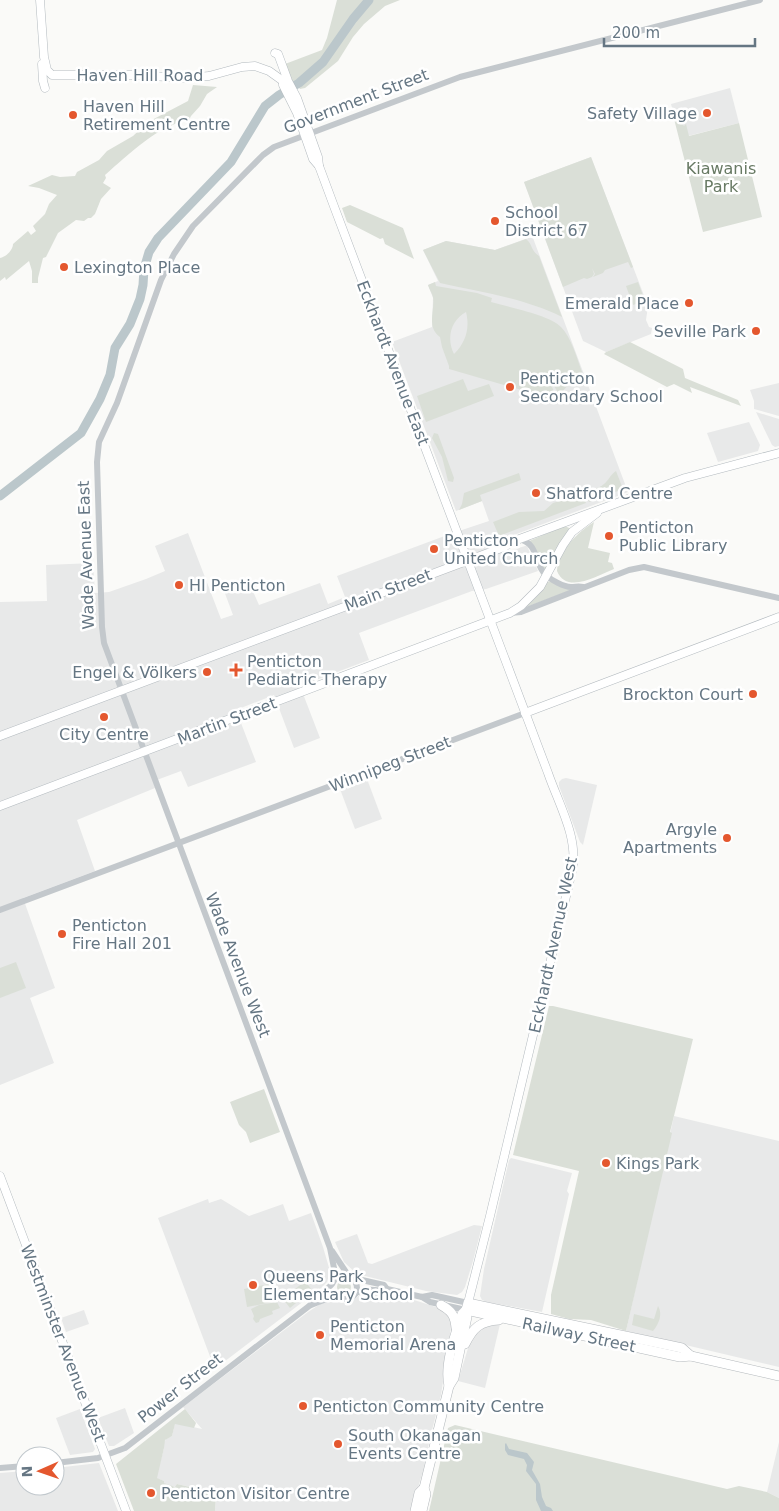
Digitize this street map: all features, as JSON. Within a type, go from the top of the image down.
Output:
[{"type":"highway","points":[[441,1305],[453,1314],[456,1322],[456,1331]]},
{"type":"highway","name":"Railway Street","points":[[467,1307],[506,1320],[680,1357],[692,1356],[779,1376]]},
{"type":"highway","name":"Railway Street","points":[[467,1307],[682,1348],[692,1356]]},
{"type":"highway","name":"Eckhardt Avenue West","points":[[448,1386],[446,1376],[456,1331],[462,1314],[467,1307]]},
{"type":"highway","name":"Eckhardt Avenue West","points":[[422,1511],[426,1494],[424,1488],[448,1386],[454,1378],[467,1317],[467,1307]]},
{"type":"highway","points":[[459,1355],[474,1328],[487,1322],[506,1320]]},
{"type":"highway","name":"Eckhardt Avenue West","points":[[415,1511],[419,1492],[424,1488]]},
{"type":"main road","points":[[40,0],[44,57],[42,63],[43,82],[45,88]]},
{"type":"main road","points":[[275,53],[278,54],[285,82],[269,70],[273,64],[275,53]]},
{"type":"main road","name":"Haven Hill Road","points":[[44,57],[47,70],[52,75],[131,75],[188,78],[209,76],[248,66],[269,70]]},
{"type":"main road","name":"Eckhardt Avenue East","points":[[285,82],[292,94],[318,157],[319,166],[467,560]]},
{"type":"main road","name":"Main Street","points":[[0,736],[504,547],[581,516],[698,474],[779,453]]},
{"type":"main road","name":"Martin Street","points":[[0,806],[510,613],[530,598],[540,587],[572,532],[602,509]]},
{"type":"main road","name":"Eckhardt Avenue West","points":[[467,560],[569,831],[574,860],[467,1307]]},
{"type":"main road","name":"Winnipeg Street","points":[[525,713],[779,617]]},
{"type":"main road","name":"Westminster Avenue West","points":[[0,1176],[126,1511]]},
{"type":"street","name":"Government Street","points":[[110,418],[166,269],[186,235],[263,155],[274,147],[460,77],[760,0]]},
{"type":"street","name":"Wade Avenue East","points":[[110,418],[101,434],[97,451],[102,627],[106,650],[121,690]]},
{"type":"street","points":[[519,540],[530,545],[541,570],[547,576],[566,586],[583,587]]},
{"type":"street","name":"Martin Street","points":[[510,613],[522,612],[629,570],[644,567],[779,598]]},
{"type":"street","name":"Wade Avenue West","points":[[121,690],[330,1248],[334,1281]]},
{"type":"street","name":"Winnipeg Street","points":[[0,910],[525,713]]},
{"type":"street","name":"Wade Avenue West","points":[[330,1248],[350,1276]]},
{"type":"street","points":[[387,1289],[384,1285],[340,1275],[334,1281],[333,1292],[338,1298],[349,1299],[356,1293],[366,1289],[387,1289],[422,1297],[432,1296],[467,1307]]},
{"type":"street","points":[[350,1276],[356,1284],[356,1293]]},
{"type":"street","name":"Power Street","points":[[65,1462],[92,1460],[125,1448],[309,1306],[334,1281]]},
{"type":"street","points":[[422,1297],[430,1302],[441,1305],[467,1307]]},
{"type":"street","name":"Power Street","points":[[309,1306],[326,1299],[338,1298]]},
{"type":"street","points":[[0,1468],[15,1467]]},
{"type":"shaded area","name":"Safety Village","points":[[730,88],[739,123],[680,138],[671,104]]},
{"type":"shaded area","points":[[591,157],[648,306],[646,320],[649,327],[652,328],[651,334],[606,352],[583,341],[524,182]]},
{"type":"shaded area","points":[[528,238],[533,238],[628,492],[498,541],[502,553],[527,546],[538,571],[486,589],[472,591],[359,633],[369,660],[300,686],[320,738],[294,748],[274,695],[236,710],[256,762],[188,787],[181,771],[154,781],[155,788],[77,820],[95,871],[23,898],[55,988],[30,998],[54,1063],[0,1085],[0,602],[47,601],[46,565],[93,563],[95,593],[109,592],[146,579],[165,571],[155,546],[188,533],[221,619],[233,615],[223,588],[248,580],[259,605],[320,583],[328,604],[345,597],[337,576],[489,521],[482,501],[456,511],[392,342],[432,327],[433,298],[428,285],[438,281],[423,250],[446,241],[495,250]]},
{"type":"shaded area","points":[[779,383],[779,416],[754,409],[754,401],[750,390]]},
{"type":"shaded area","points":[[756,412],[779,419],[779,446],[775,447],[772,445]]},
{"type":"shaded area","points":[[749,422],[760,445],[758,451],[718,462],[707,433]]},
{"type":"shaded area","points":[[566,778],[597,785],[583,845],[580,842],[559,786],[559,782]]},
{"type":"shaded area","points":[[367,779],[382,819],[355,829],[340,789]]},
{"type":"shaded area","points":[[674,1116],[779,1141],[779,1367],[626,1331]]},
{"type":"shaded area","points":[[511,1158],[572,1173],[542,1312],[487,1302],[482,1300],[480,1296],[484,1269]]},
{"type":"shaded area","name":"Queens Park Elementary School","points":[[208,1199],[209,1203],[221,1199],[249,1216],[283,1204],[289,1221],[311,1213],[330,1271],[327,1282],[321,1288],[216,1368],[214,1367],[158,1218]]},
{"type":"shaded area","points":[[474,1225],[482,1226],[465,1287],[457,1295],[426,1291],[357,1274],[344,1262],[335,1242],[357,1234],[368,1263],[372,1264]]},
{"type":"shaded area","points":[[364,1292],[408,1298],[448,1311],[452,1321],[441,1395],[423,1471],[411,1511],[215,1511],[216,1496],[196,1489],[197,1487],[177,1484],[176,1487],[166,1485],[164,1481],[156,1478],[164,1442],[172,1436],[175,1423],[202,1429],[183,1407],[325,1301],[350,1302]]},
{"type":"shaded area","points":[[84,1310],[89,1324],[66,1332],[61,1318]]},
{"type":"shaded area","points":[[500,1324],[485,1388],[458,1381],[469,1345],[477,1333],[487,1326]]},
{"type":"shaded area","points":[[125,1408],[134,1433],[114,1446],[109,1446],[98,1418]]},
{"type":"shaded area","points":[[80,1409],[95,1449],[93,1452],[70,1455],[56,1418]]},
{"type":"shaded area","points":[[779,1442],[779,1498],[767,1492]]},
{"type":"shaded area","points":[[506,1443],[509,1449],[527,1453],[534,1462],[532,1470],[540,1484],[542,1497],[546,1506],[553,1511],[541,1511],[536,1500],[536,1484],[526,1471],[527,1465],[524,1459],[508,1455],[505,1450]]},
{"type":"shaded area","points":[[99,1463],[118,1511],[0,1511],[0,1473],[15,1472],[15,1496],[65,1496],[65,1467]]},
{"type":"green space","points":[[337,0],[400,0],[385,6],[364,24],[353,37],[338,61],[305,88],[300,89],[291,79],[285,64],[322,50]]},
{"type":"green space","points":[[193,85],[217,87],[207,94],[189,120],[177,123],[155,134],[105,175],[106,178],[103,183],[111,188],[101,199],[95,214],[84,221],[76,220],[58,233],[46,257],[43,258],[38,283],[32,283],[32,271],[29,261],[6,280],[5,277],[0,281],[0,258],[9,253],[13,244],[28,231],[31,235],[36,231],[33,226],[45,214],[49,204],[57,195],[28,186],[52,175],[60,177],[75,176],[77,172],[99,160],[107,151],[133,136],[148,122],[188,101]]},
{"type":"green space","name":"Kiawanis Park","points":[[683,112],[685,122],[682,124],[684,126],[686,124],[689,136],[739,123],[762,217],[703,232],[673,115]]},
{"type":"green space","points":[[591,157],[633,267],[631,268],[628,262],[605,270],[603,273],[593,277],[595,274],[592,268],[594,274],[592,277],[584,278],[563,287],[524,182]]},
{"type":"green space","points":[[350,205],[403,228],[414,259],[385,244],[383,238],[380,239],[347,222],[342,208]]},
{"type":"green space","points":[[526,239],[534,252],[539,256],[562,317],[517,300],[440,283],[423,250],[446,241],[495,250]]},
{"type":"green space","points":[[435,282],[436,286],[477,293],[492,298],[491,302],[538,315],[556,323],[568,336],[582,372],[559,394],[554,386],[552,387],[556,396],[532,401],[523,400],[525,391],[449,369],[440,337],[432,324],[433,297],[428,285]],"holes":[[[466,312],[464,340],[454,354],[450,342],[451,330],[461,315]]]},
{"type":"green space","points":[[638,282],[645,301],[633,305],[626,286]]},
{"type":"green space","points":[[630,342],[683,369],[685,378],[738,400],[741,406],[690,387],[692,393],[674,384],[667,387],[604,354]]},
{"type":"green space","points":[[463,379],[468,391],[489,384],[494,396],[426,422],[417,396]]},
{"type":"green space","points":[[434,433],[438,434],[454,478],[453,482],[448,481],[442,457],[432,438]]},
{"type":"green space","points":[[616,471],[623,489],[589,502],[586,495],[604,484]]},
{"type":"green space","points":[[519,473],[521,480],[480,495],[482,501],[459,510],[464,493]]},
{"type":"green space","points":[[576,496],[583,496],[586,503],[499,536],[493,522],[519,512],[544,511],[553,503]]},
{"type":"green space","points":[[594,522],[588,548],[610,553],[608,562],[612,563],[614,569],[592,579],[568,582],[557,571],[561,556],[570,543]]},
{"type":"green space","points":[[562,527],[571,529],[546,572],[529,541]]},
{"type":"green space","points":[[551,581],[574,589],[524,608],[536,597],[547,582]]},
{"type":"green space","points":[[16,962],[26,988],[0,998],[0,968]]},
{"type":"green space","name":"Kings Park","points":[[549,1006],[693,1039],[670,1132],[672,1133],[626,1331],[591,1320],[569,1319],[551,1314],[551,1295],[579,1171],[513,1155]]},
{"type":"green space","points":[[264,1089],[280,1132],[250,1143],[246,1132],[239,1125],[230,1102]]},
{"type":"green space","points":[[341,1280],[347,1280],[351,1287],[347,1294],[341,1294],[337,1290],[337,1284]]},
{"type":"green space","points":[[305,1281],[312,1290],[290,1308],[283,1299]]},
{"type":"green space","points":[[269,1284],[273,1302],[247,1307],[244,1289]]},
{"type":"green space","points":[[277,1302],[280,1308],[272,1311],[273,1314],[260,1319],[256,1323],[251,1309],[259,1305]]},
{"type":"green space","points":[[658,1306],[660,1319],[653,1331],[632,1325],[634,1314],[654,1319]]},
{"type":"green space","points":[[185,1409],[196,1423],[194,1428],[175,1424],[172,1436],[165,1440],[157,1478],[175,1487],[177,1484],[190,1487],[191,1485],[197,1486],[196,1489],[216,1496],[215,1511],[134,1511],[116,1464]]},
{"type":"green space","points":[[455,1425],[727,1489],[739,1486],[767,1492],[779,1498],[779,1511],[429,1511],[448,1428]]},
{"type":"waterway","points":[[0,496],[81,433],[100,399],[110,375],[115,348],[130,324],[140,299],[144,269],[149,252],[158,238],[231,162],[265,106],[299,83],[323,62],[353,19],[369,0]]},
{"type":"place","name":"Safety Village","points":[[707,113]]},
{"type":"place","name":"Haven Hill Retirement Centre","points":[[73,115]]},
{"type":"place","name":"School District 67","points":[[495,221]]},
{"type":"place","name":"Lexington Place","points":[[64,267]]},
{"type":"place","name":"Emerald Place","points":[[689,303]]},
{"type":"place","name":"Seville Park","points":[[756,331]]},
{"type":"place","name":"Penticton Secondary School","points":[[510,387]]},
{"type":"place","name":"Shatford Centre","points":[[536,493]]},
{"type":"place","name":"Penticton Public Library","points":[[609,536]]},
{"type":"place","name":"Penticton United Church","points":[[434,549]]},
{"type":"place","name":"HI Penticton","points":[[179,585]]},
{"type":"place","name":"Penticton Pediatric Therapy","points":[[236,670]]},
{"type":"place","name":"Engel & Völkers","points":[[207,672]]},
{"type":"place","name":"Brockton Court","points":[[753,694]]},
{"type":"place","name":"City Centre","points":[[104,717]]},
{"type":"place","name":"Argyle Apartments","points":[[727,838]]},
{"type":"place","name":"Penticton Fire Hall 201","points":[[62,934]]},
{"type":"place","name":"Kings Park","points":[[606,1163]]},
{"type":"place","name":"Queens Park Elementary School","points":[[253,1285]]},
{"type":"place","name":"Penticton Memorial Arena","points":[[320,1335]]},
{"type":"place","name":"Penticton Community Centre","points":[[303,1406]]},
{"type":"place","name":"South Okanagan Events Centre","points":[[338,1444]]},
{"type":"place","name":"Penticton Visitor Centre","points":[[151,1493]]}]
